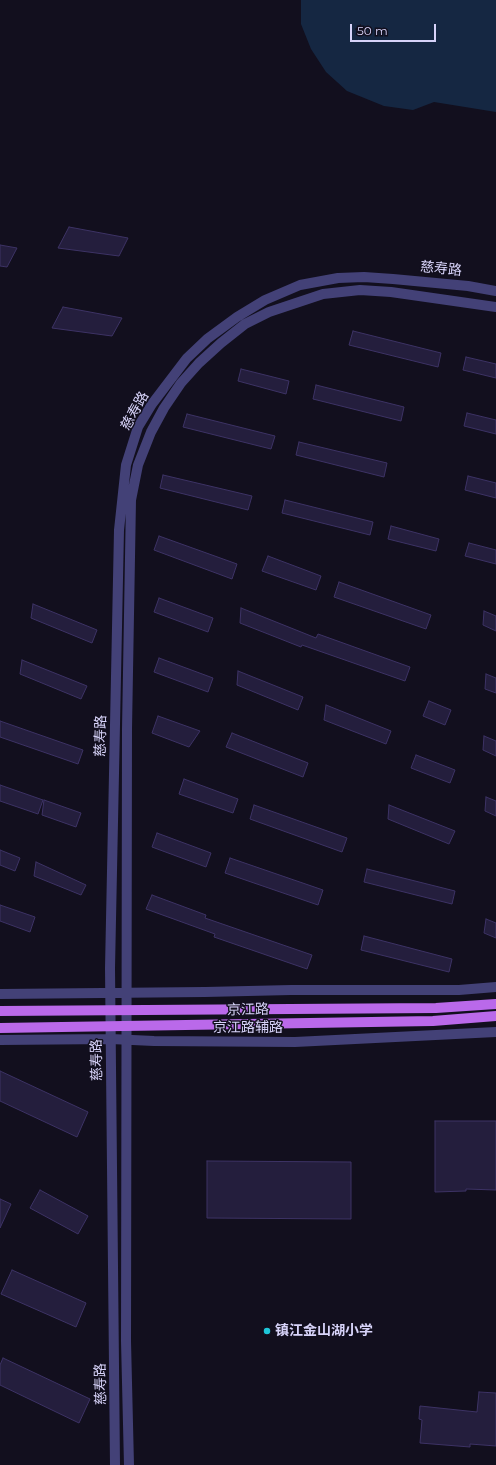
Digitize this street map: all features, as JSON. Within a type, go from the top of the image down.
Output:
[{"type":"main road","name":"京江路","points":[[0,1011],[436,1008],[496,1004]]},
{"type":"main road","name":"京江路","points":[[0,1028],[433,1021],[496,1016]]},
{"type":"street","name":"慈寿路","points":[[115,1465],[110,994],[119,530],[126,465],[138,427],[152,404],[178,369],[207,339],[237,317],[265,300],[300,285],[338,278],[364,277],[393,278],[468,286],[496,291]]},
{"type":"street","name":"慈寿路","points":[[129,1465],[126,1341],[127,729],[131,500],[138,465],[151,432],[164,408],[181,383],[220,343],[246,324],[270,312],[323,294],[360,290],[391,292],[496,307]]},
{"type":"street","points":[[0,994],[110,994],[291,990],[459,990],[496,987]]},
{"type":"street","name":"京江路辅路","points":[[0,1040],[111,1039],[154,1042],[295,1042],[496,1032]]},
{"type":"water","points":[[301,0],[496,0],[496,112],[434,102],[413,110],[384,106],[347,91],[326,72],[311,49],[301,24]]},
{"type":"building","points":[[69,227],[128,238],[119,256],[58,248]]},
{"type":"building","points":[[0,245],[17,248],[7,267],[0,266]]},
{"type":"building","points":[[63,307],[122,318],[112,336],[52,328]]},
{"type":"building","points":[[353,331],[441,353],[438,367],[349,345]]},
{"type":"building","points":[[466,357],[496,364],[496,378],[463,370]]},
{"type":"building","points":[[241,369],[289,381],[286,394],[238,381]]},
{"type":"building","points":[[316,385],[404,407],[401,421],[313,399]]},
{"type":"building","points":[[467,413],[496,420],[496,434],[464,426]]},
{"type":"building","points":[[187,414],[275,436],[271,449],[183,427]]},
{"type":"building","points":[[299,442],[387,463],[384,477],[296,455]]},
{"type":"building","points":[[163,475],[252,496],[248,510],[160,488]]},
{"type":"building","points":[[468,476],[496,483],[496,498],[465,490]]},
{"type":"building","points":[[285,500],[373,522],[370,535],[282,513]]},
{"type":"building","points":[[391,526],[439,539],[436,551],[388,539]]},
{"type":"building","points":[[159,536],[237,564],[232,579],[154,550]]},
{"type":"building","points":[[469,543],[496,550],[496,564],[465,556]]},
{"type":"building","points":[[268,556],[321,576],[316,590],[262,571]]},
{"type":"building","points":[[339,582],[431,615],[426,629],[334,597]]},
{"type":"building","points":[[159,598],[213,618],[208,632],[154,612]]},
{"type":"building","points":[[33,604],[97,630],[92,643],[31,618]]},
{"type":"building","points":[[241,608],[316,638],[318,634],[410,667],[405,681],[302,645],[301,647],[240,623]]},
{"type":"building","points":[[484,611],[496,616],[496,631],[483,625]]},
{"type":"building","points":[[159,658],[213,678],[208,692],[154,672]]},
{"type":"building","points":[[22,660],[87,686],[81,699],[20,674]]},
{"type":"building","points":[[238,671],[303,697],[298,710],[237,685]]},
{"type":"building","points":[[486,674],[496,678],[496,693],[485,689]]},
{"type":"building","points":[[429,701],[451,710],[445,725],[423,716]]},
{"type":"building","points":[[326,705],[391,731],[386,744],[324,720]]},
{"type":"building","points":[[158,716],[200,731],[189,747],[152,733]]},
{"type":"building","points":[[0,721],[83,750],[78,764],[0,737]]},
{"type":"building","points":[[232,733],[308,763],[303,777],[226,747]]},
{"type":"building","points":[[484,736],[496,741],[496,756],[483,750]]},
{"type":"building","points":[[416,755],[455,770],[450,783],[411,768]]},
{"type":"building","points":[[184,779],[238,799],[233,813],[179,794]]},
{"type":"building","points":[[0,785],[43,800],[38,814],[0,801]]},
{"type":"building","points":[[486,797],[496,801],[496,816],[485,811]]},
{"type":"building","points":[[44,800],[81,813],[76,827],[42,815]]},
{"type":"building","points":[[254,805],[347,838],[342,852],[250,819]]},
{"type":"building","points":[[389,805],[455,831],[449,844],[388,819]]},
{"type":"building","points":[[157,833],[211,853],[206,867],[152,847]]},
{"type":"building","points":[[0,850],[20,858],[15,871],[0,865]]},
{"type":"building","points":[[230,858],[323,890],[318,905],[225,873]]},
{"type":"building","points":[[36,862],[86,885],[81,895],[34,876]]},
{"type":"building","points":[[367,869],[455,891],[452,904],[364,882]]},
{"type":"building","points":[[152,895],[206,915],[205,918],[312,955],[307,969],[214,937],[215,934],[146,909]]},
{"type":"building","points":[[0,905],[35,917],[30,932],[0,921]]},
{"type":"building","points":[[486,919],[496,923],[496,938],[484,933]]},
{"type":"building","points":[[364,936],[452,959],[449,972],[361,950]]},
{"type":"building","points":[[0,1071],[88,1112],[77,1137],[0,1101]]},
{"type":"building","points":[[435,1121],[496,1121],[496,1190],[466,1189],[466,1191],[435,1192]]},
{"type":"building","points":[[207,1161],[351,1162],[351,1219],[207,1218]]},
{"type":"building","points":[[40,1190],[88,1216],[78,1234],[30,1208]]},
{"type":"building","points":[[0,1199],[11,1204],[0,1228]]},
{"type":"building","points":[[12,1270],[86,1303],[76,1327],[1,1294]]},
{"type":"building","points":[[3,1358],[90,1399],[79,1423],[0,1385],[0,1365]]},
{"type":"building","points":[[479,1392],[496,1393],[496,1446],[470,1444],[470,1447],[420,1443],[422,1420],[419,1419],[420,1406],[477,1412]]},
{"type":"place","name":"镇江金山湖小学","points":[[267,1331]]}]
